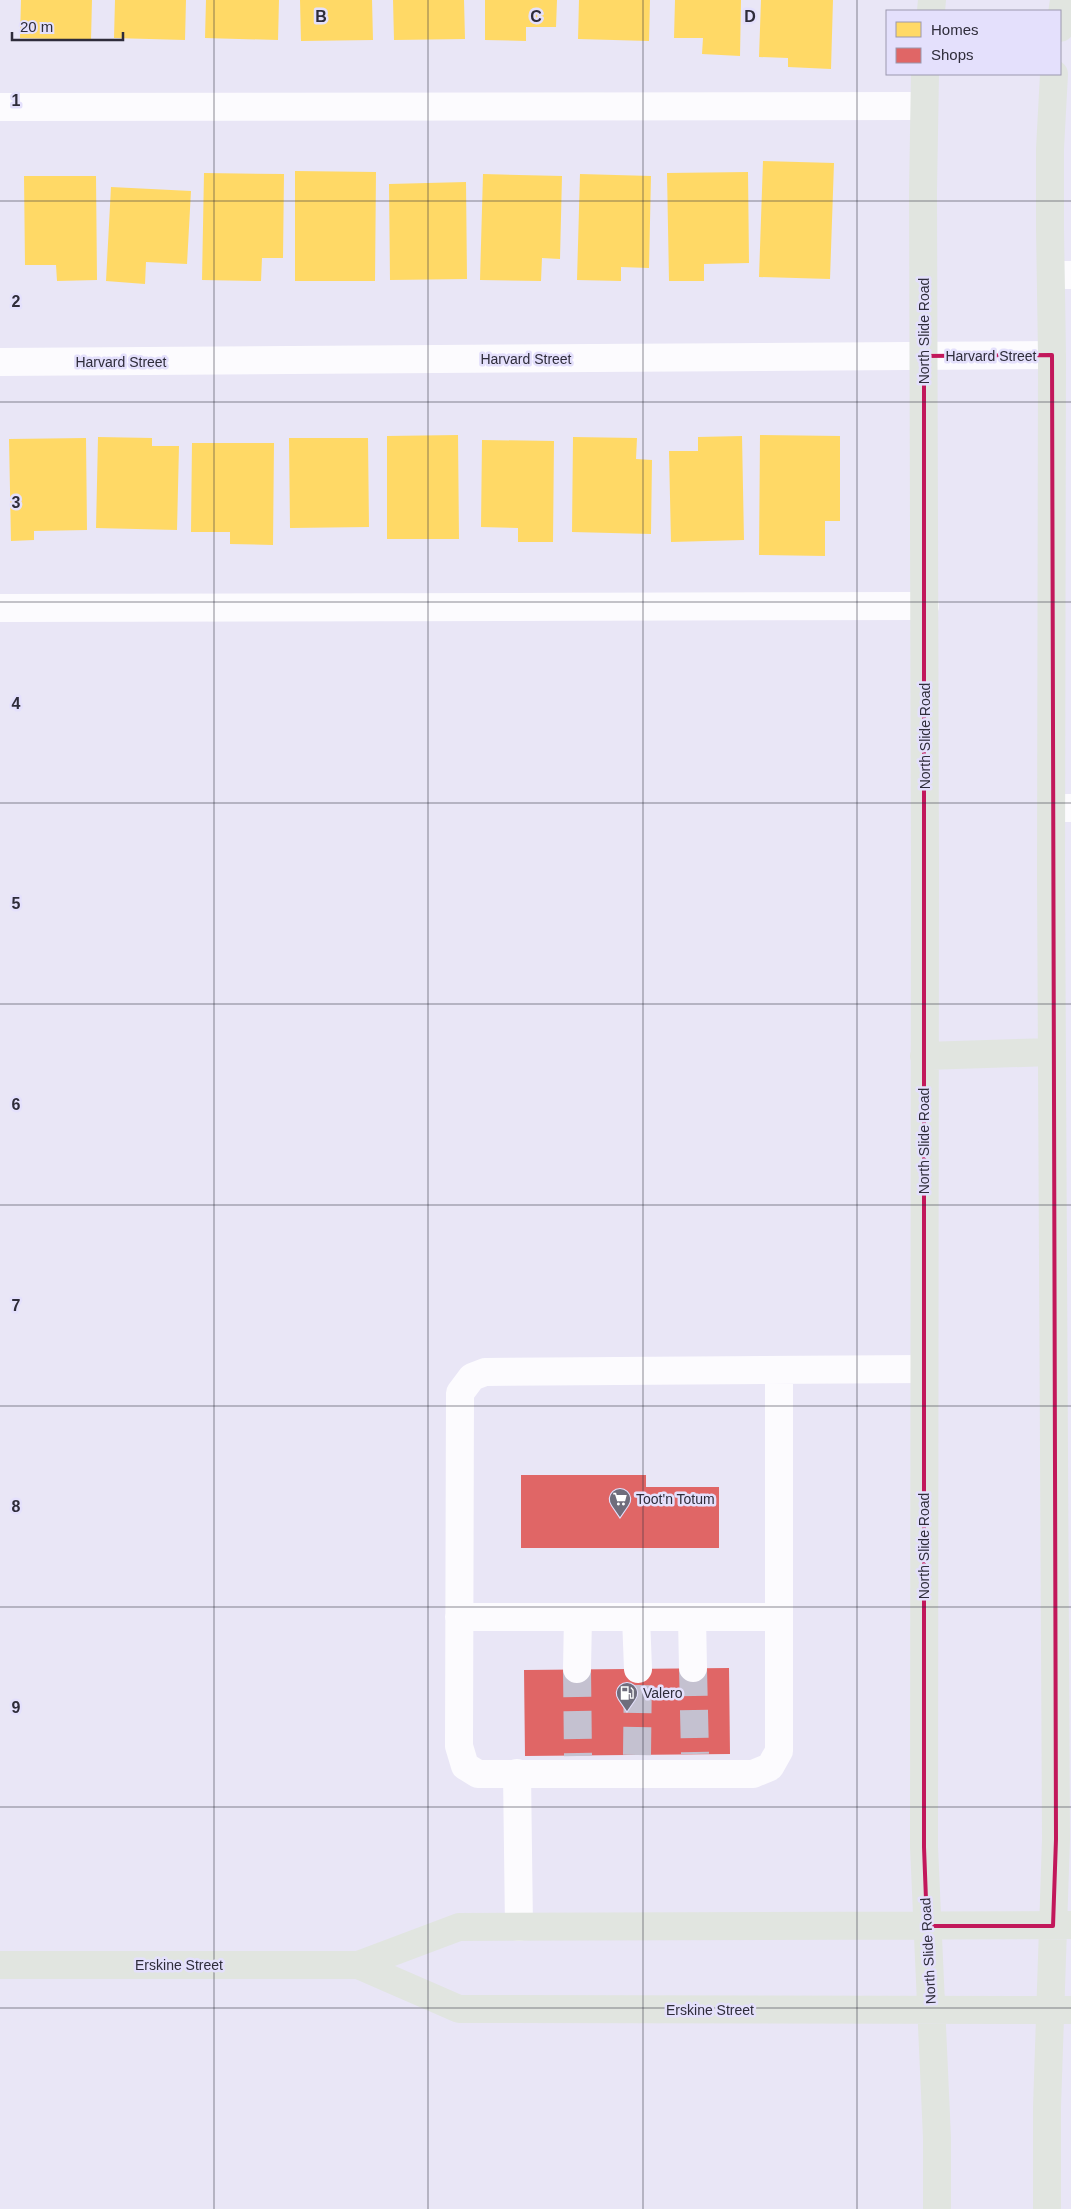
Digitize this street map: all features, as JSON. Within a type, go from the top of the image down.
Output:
[{"type":"main road","points":[[1061,21],[1064,0]]},
{"type":"main road","name":"North Slide Road","points":[[925,75],[924,1847],[937,2138],[937,2209]]},
{"type":"main road","points":[[1047,2209],[1047,2107],[1061,2010],[1062,1926],[1056,1839],[1062,1439],[1052,1052],[1061,808],[1052,355],[1061,275],[1050,148],[1054,75]]},
{"type":"main road","points":[[924,1056],[1052,1052]]},
{"type":"main road","name":"Erskine Street","points":[[0,1965],[358,1965],[459,1927],[1062,1926]]},
{"type":"main road","name":"Erskine Street","points":[[358,1965],[459,2009],[1061,2010]]},
{"type":"street","points":[[0,107],[924,106]]},
{"type":"street","name":"Harvard Street","points":[[0,362],[1052,355]]},
{"type":"street","points":[[0,608],[925,606]]},
{"type":"street","points":[[779,1370],[779,1751],[770,1767],[753,1774],[694,1764],[578,1765],[517,1773],[478,1774],[465,1766],[459,1746],[460,1393],[472,1377],[485,1372],[924,1369]]},
{"type":"street","points":[[459,1617],[779,1617]]},
{"type":"street","points":[[577,1669],[578,1617]]},
{"type":"street","points":[[636,1617],[638,1669]]},
{"type":"street","points":[[692,1617],[693,1668]]},
{"type":"street","points":[[517,1773],[519,1927]]},
{"type":"highlighted area","points":[[1052,355],[1056,1839],[1053,1926],[927,1926],[924,1847],[924,356]]},
{"type":"building: Homes","points":[[21,0],[92,0],[91,40],[20,38]]},
{"type":"building: Homes","points":[[115,0],[186,0],[185,40],[114,38]]},
{"type":"building: Homes","points":[[206,0],[279,0],[278,40],[205,38]]},
{"type":"building: Homes","points":[[300,0],[372,0],[373,40],[301,41]]},
{"type":"building: Homes","points":[[393,0],[464,0],[465,39],[394,40]]},
{"type":"building: Homes","points":[[485,0],[557,0],[556,27],[526,27],[526,41],[485,40]]},
{"type":"building: Homes","points":[[579,0],[650,0],[649,41],[578,39]]},
{"type":"building: Homes","points":[[675,0],[741,0],[740,56],[702,54],[703,38],[674,38]]},
{"type":"building: Homes","points":[[761,0],[833,0],[831,69],[788,67],[788,58],[759,57]]},
{"type":"building: Homes","points":[[763,161],[834,163],[830,279],[759,277]]},
{"type":"building: Homes","points":[[295,171],[376,172],[375,281],[295,281]]},
{"type":"building: Homes","points":[[748,172],[749,263],[704,264],[704,281],[669,281],[667,173]]},
{"type":"building: Homes","points":[[204,173],[284,174],[283,258],[262,258],[261,281],[202,280]]},
{"type":"building: Homes","points":[[483,174],[562,176],[560,259],[542,258],[541,281],[480,280]]},
{"type":"building: Homes","points":[[580,174],[651,176],[649,268],[621,267],[621,281],[577,280]]},
{"type":"building: Homes","points":[[24,176],[96,176],[97,280],[57,281],[56,265],[25,265]]},
{"type":"building: Homes","points":[[466,182],[467,279],[390,280],[389,184]]},
{"type":"building: Homes","points":[[111,187],[191,191],[187,264],[146,262],[145,284],[106,281]]},
{"type":"building: Homes","points":[[458,435],[459,539],[387,539],[387,436]]},
{"type":"building: Homes","points":[[760,435],[840,436],[840,521],[825,521],[825,556],[759,555]]},
{"type":"building: Homes","points":[[742,436],[744,540],[671,542],[669,451],[698,451],[698,437]]},
{"type":"building: Homes","points":[[98,437],[152,438],[152,446],[179,446],[177,530],[96,528]]},
{"type":"building: Homes","points":[[573,437],[637,438],[636,459],[652,460],[651,534],[572,532]]},
{"type":"building: Homes","points":[[86,438],[87,530],[34,531],[34,540],[11,541],[9,439]]},
{"type":"building: Homes","points":[[289,438],[368,438],[369,527],[290,528]]},
{"type":"building: Homes","points":[[482,440],[554,441],[553,542],[518,542],[518,528],[481,527]]},
{"type":"building: Homes","points":[[192,443],[274,443],[273,545],[230,544],[230,532],[191,532]]},
{"type":"building: Shops","name":"Toot'n Totum","points":[[521,1475],[646,1475],[646,1487],[719,1487],[719,1548],[521,1548]]},
{"type":"building: Shops","name":"Valero","points":[[729,1668],[730,1754],[525,1756],[524,1670]]},
{"type":"tunnel","points":[[693,1668],[695,1754]]},
{"type":"tunnel","points":[[577,1669],[578,1756]]},
{"type":"tunnel","points":[[637,1755],[638,1669]]},
{"type":"place","name":"Toot'n Totum","points":[[620,1518]]},
{"type":"place","name":"Valero","points":[[627,1712]]}]
